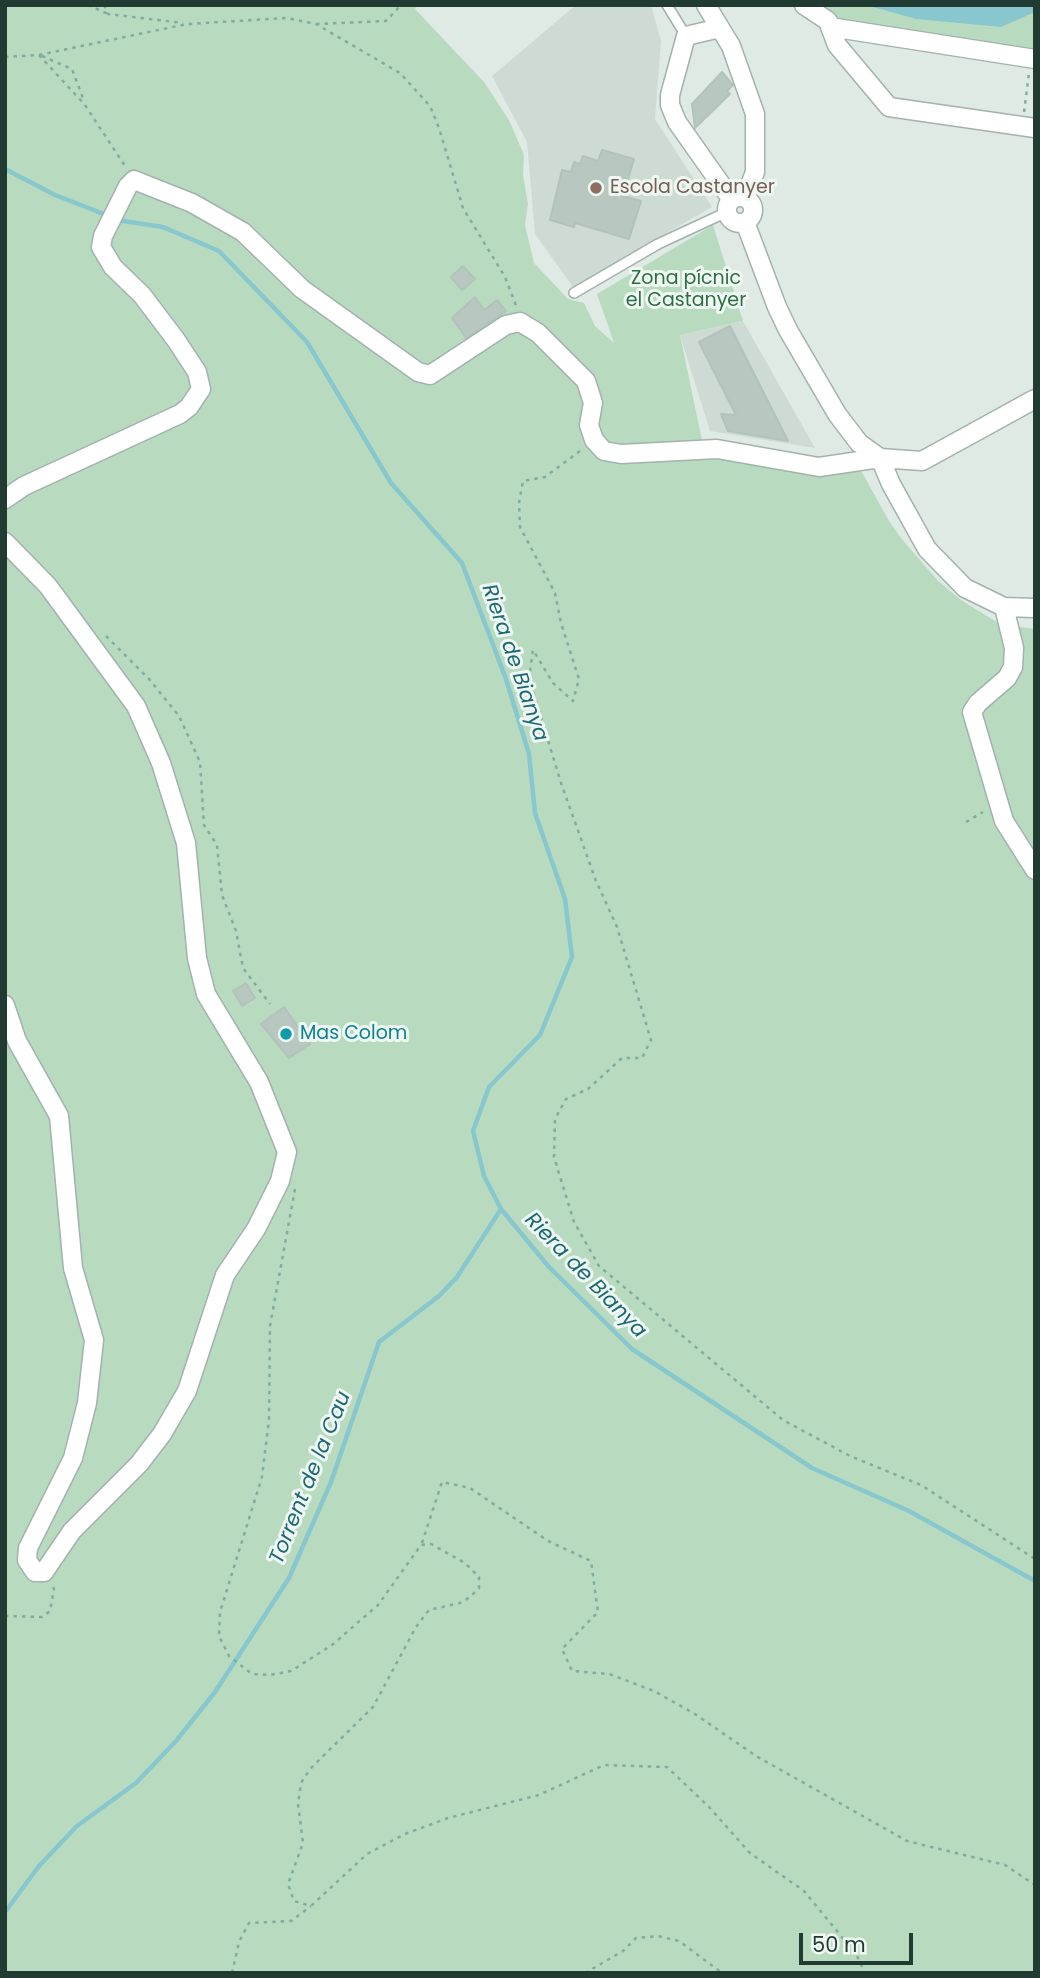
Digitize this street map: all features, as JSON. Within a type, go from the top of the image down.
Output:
[{"type":"street","points":[[706,5],[731,46],[755,114],[755,172],[734,204]]},
{"type":"street","points":[[804,5],[828,21],[837,46],[889,107],[1035,128]]},
{"type":"street","points":[[830,27],[1033,58]]},
{"type":"street","points":[[720,28],[686,36],[670,95],[670,105],[677,122],[734,204],[752,207],[750,219],[745,222],[776,307],[788,330],[837,414],[859,443],[880,458],[891,484],[928,549],[965,588],[1004,607],[1035,608]]},
{"type":"street","points":[[5,499],[24,486],[180,414],[189,407],[201,390],[197,372],[176,340],[142,295],[113,267],[101,247],[103,236],[131,183],[192,203],[243,232],[302,289],[418,372],[430,375],[506,325],[520,322],[538,333],[586,381],[593,403],[589,425],[594,440],[604,451],[621,454],[717,449],[819,467],[880,458],[922,461],[1035,399]]},
{"type":"street","points":[[5,542],[48,586],[136,706],[161,763],[186,844],[197,958],[206,993],[260,1082],[287,1152],[280,1181],[262,1217],[225,1275],[187,1391],[162,1434],[139,1464],[72,1531],[44,1572],[35,1572],[31,1568],[27,1560],[29,1548],[73,1458],[87,1403],[94,1340],[73,1268],[59,1116],[17,1041],[5,1005]]},
{"type":"street","points":[[1004,607],[1014,648],[1013,667],[1007,678],[978,703],[972,712],[1003,821],[1035,870]]},
{"type":"lane","points":[[667,5],[686,36]]},
{"type":"lane","points":[[574,293],[734,204]]},
{"type":"path","points":[[88,5],[108,13],[187,24]]},
{"type":"path","points":[[104,5],[108,13]]},
{"type":"path","points":[[5,57],[39,55],[187,24],[287,18],[316,24],[386,21],[401,5]]},
{"type":"path","points":[[316,24],[400,74],[430,106],[463,208],[505,276],[517,305],[520,322]]},
{"type":"path","points":[[39,55],[85,105]]},
{"type":"path","points":[[39,55],[72,69],[85,105],[131,183]]},
{"type":"path","points":[[1009,124],[1010,113],[1023,116],[1033,58]]},
{"type":"path","points":[[594,440],[545,477],[523,481],[519,503],[520,527],[555,593],[561,623],[579,678],[573,701],[553,683],[533,650],[529,678],[561,783],[596,881],[617,927],[652,1040],[642,1058],[622,1058],[588,1089],[566,1099],[555,1119],[554,1157],[574,1222],[599,1266],[783,1420],[850,1456],[920,1485],[1035,1559]]},
{"type":"path","points":[[966,822],[998,804]]},
{"type":"path","points":[[295,1186],[270,1326],[269,1419],[262,1477],[220,1612],[219,1636],[229,1656],[252,1674],[270,1675],[292,1671],[310,1661],[378,1605],[421,1545],[442,1482],[470,1488],[548,1541],[592,1561],[598,1612],[562,1649],[572,1671],[609,1674],[654,1691],[695,1714],[756,1756],[907,1842],[1005,1865],[1035,1885]]},
{"type":"path","points":[[311,1906],[294,1901],[288,1884],[303,1843],[298,1804],[301,1783],[310,1769],[373,1707],[416,1627],[429,1610],[460,1603],[479,1588],[479,1577],[465,1563],[431,1544],[421,1545]]},
{"type":"path","points":[[5,1616],[42,1617],[50,1611],[54,1589],[44,1572]]},
{"type":"path","points":[[232,1973],[239,1942],[249,1923],[290,1921],[311,1906],[367,1854],[405,1834],[448,1818],[539,1795],[604,1765],[667,1767],[709,1807],[750,1853],[804,1891],[856,1954],[865,1973]]},
{"type":"path","points":[[584,1973],[623,1951],[636,1938],[657,1936],[679,1941],[722,1973]]},
{"type":"shaded area","points":[[576,5],[651,5],[661,41],[655,119],[712,207],[573,287],[535,234],[527,142],[492,76]]},
{"type":"shaded area","points":[[743,321],[815,448],[710,431],[680,335]]},
{"type":"green space","name":"Zona pícnic el Castanyer","points":[[5,5],[418,5],[415,9],[484,82],[509,120],[524,155],[523,175],[528,204],[525,225],[534,263],[568,299],[584,303],[595,326],[614,343],[597,294],[713,225],[743,321],[680,335],[703,445],[807,460],[853,456],[889,521],[938,581],[961,600],[1000,624],[1035,629],[1035,1973],[5,1973]]},
{"type":"green space","points":[[812,5],[1035,5],[1035,50],[1029,52],[854,26]]},
{"type":"water","points":[[866,5],[1035,5],[1035,12],[1001,27],[916,19]]},
{"type":"building","points":[[722,72],[733,85],[727,91],[730,94],[695,128],[692,104]]},
{"type":"building","points":[[602,150],[634,159],[623,196],[641,201],[629,239],[575,223],[574,227],[550,220],[562,170],[571,172],[574,162],[580,164],[583,156],[598,161]]},
{"type":"building","points":[[463,266],[475,279],[462,290],[451,277]]},
{"type":"building","points":[[475,297],[484,310],[497,300],[506,311],[466,338],[452,318]]},
{"type":"building","points":[[730,326],[788,441],[728,431],[721,414],[736,415],[699,342]]},
{"type":"building","points":[[246,983],[255,998],[242,1006],[233,991]]},
{"type":"building","name":"Mas Colom","points":[[284,1007],[310,1044],[289,1058],[261,1024]]},
{"type":"waterway","name":"Riera de Bianya","points":[[5,169],[55,195],[109,216]]},
{"type":"waterway","name":"Riera de Bianya","points":[[117,220],[163,227],[219,251],[307,342],[391,483],[462,563],[506,679],[529,754],[535,813],[565,899],[572,957],[540,1035],[489,1087],[473,1131],[484,1176],[501,1209],[549,1267],[632,1349],[812,1468],[909,1511],[1035,1581]]},
{"type":"waterway","name":"Torrent de la Cau","points":[[5,1912],[39,1866],[77,1826],[136,1783],[176,1741],[215,1692],[289,1578],[331,1482],[379,1342],[439,1296],[457,1277],[501,1209]]},
{"type":"place","name":"Escola Castanyer","points":[[596,188]]},
{"type":"place","name":"Mas Colom","points":[[286,1034]]}]
